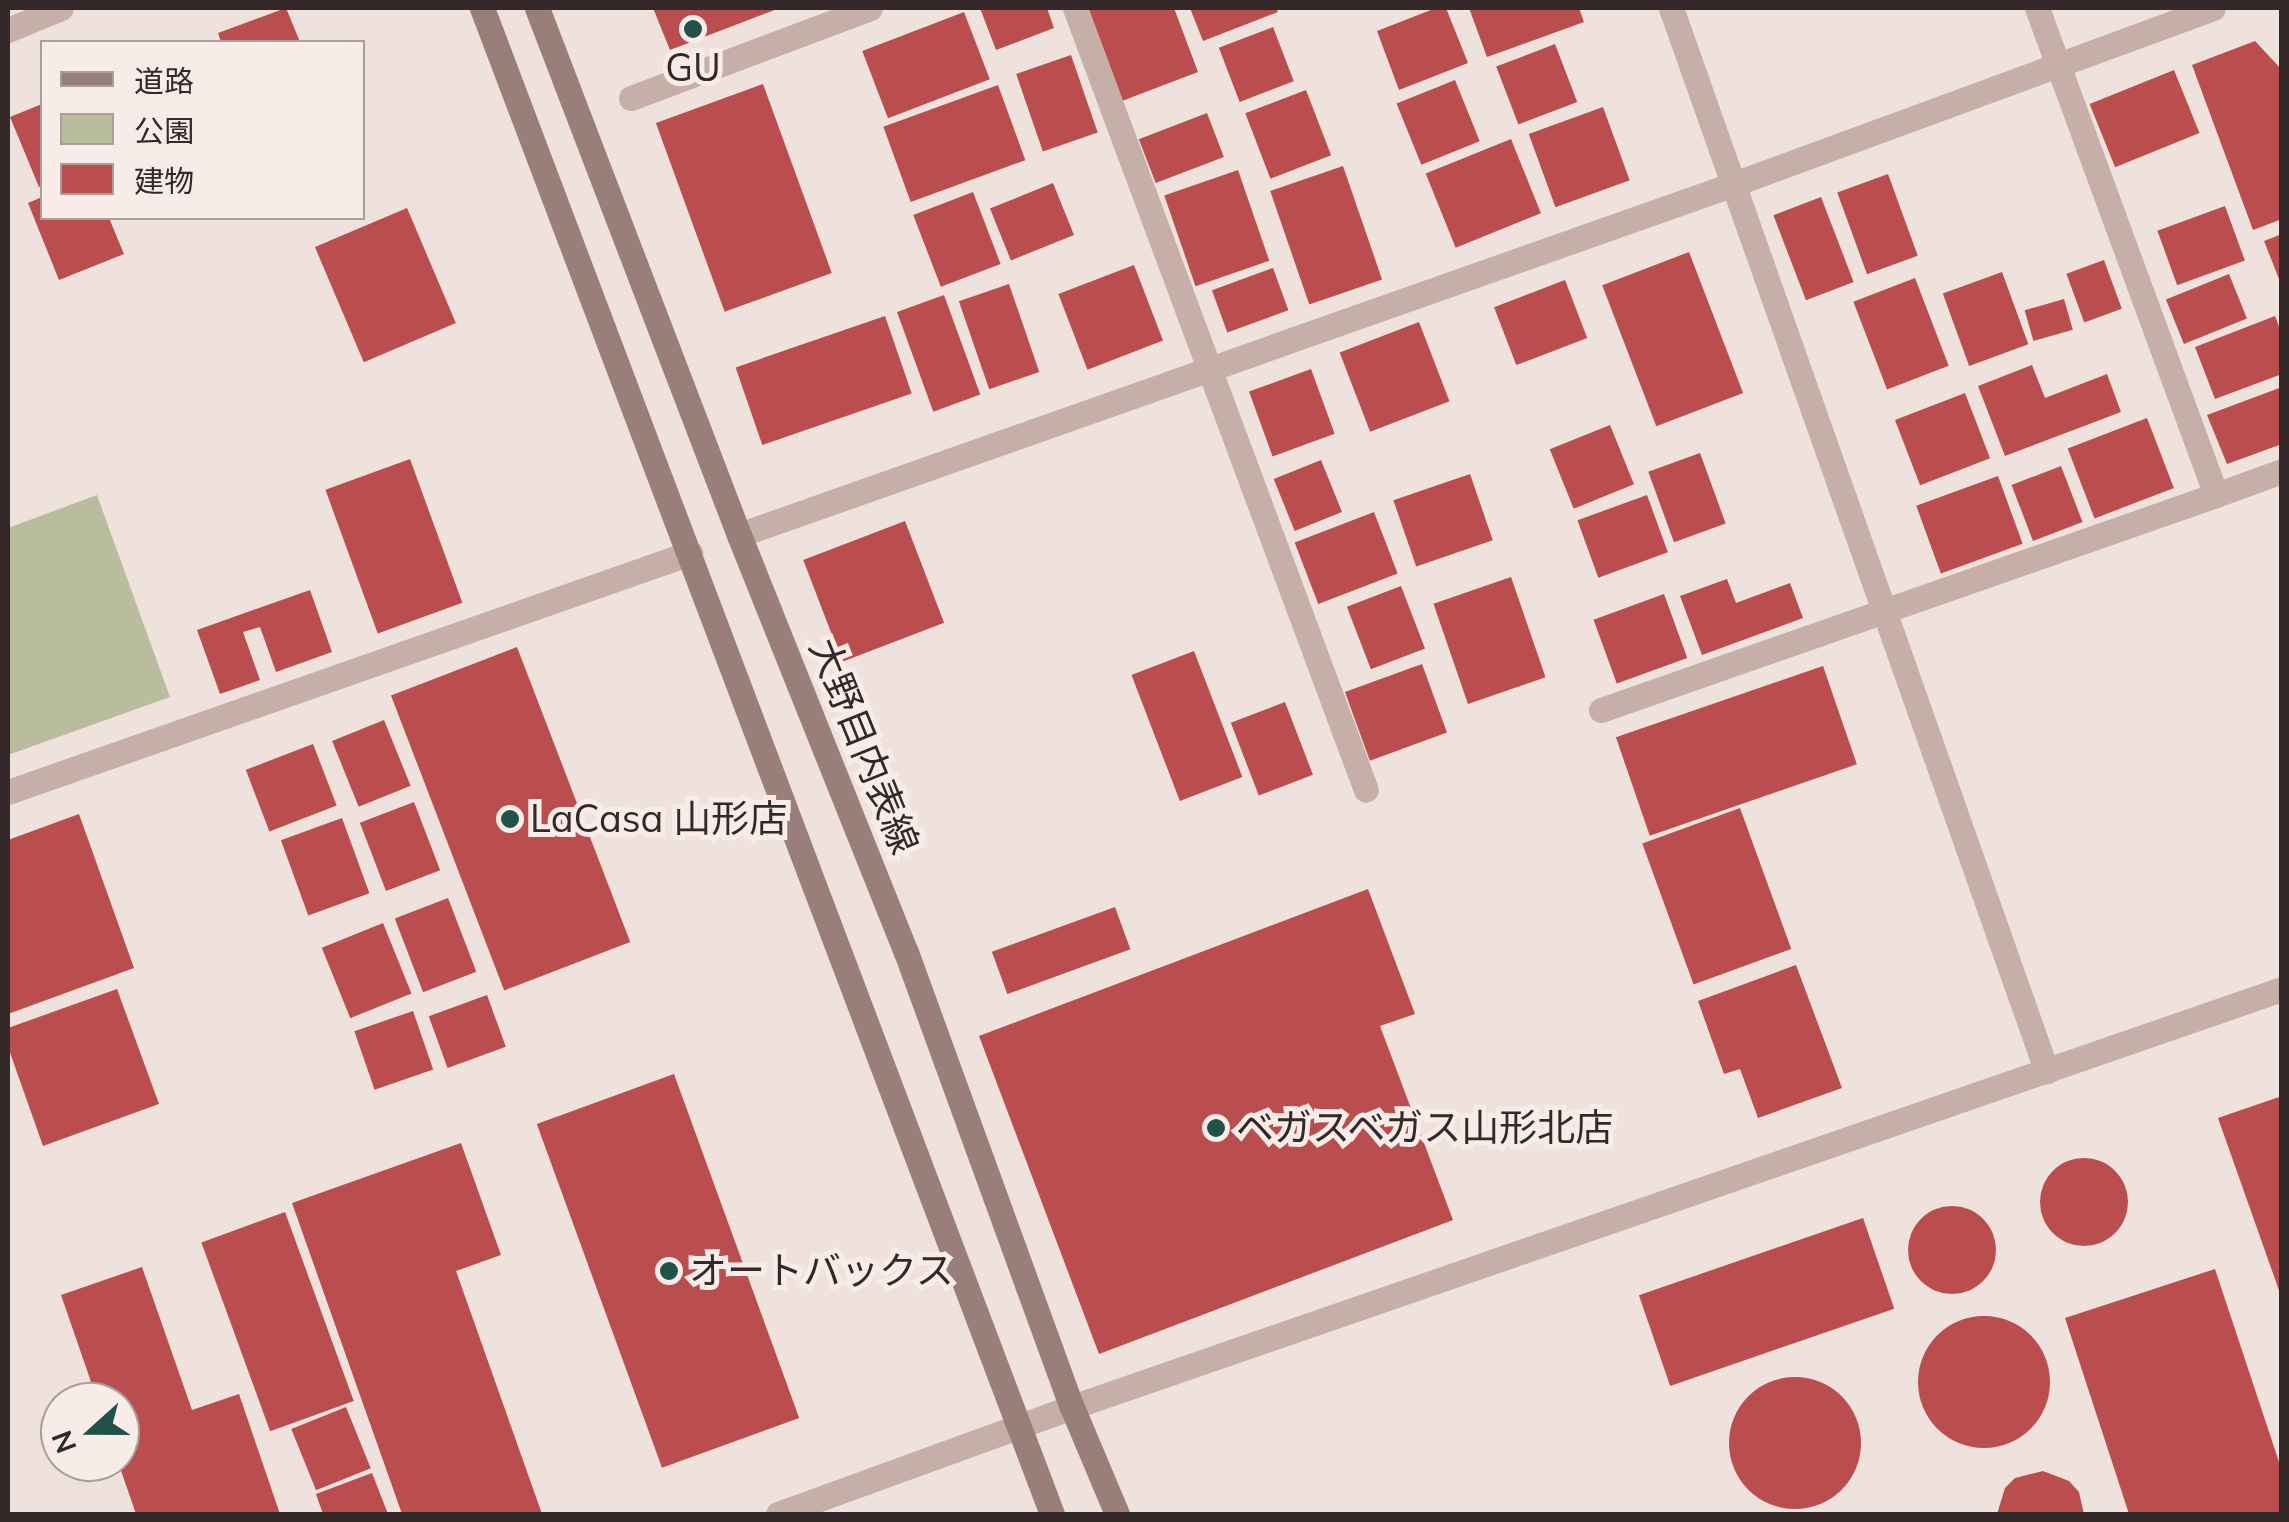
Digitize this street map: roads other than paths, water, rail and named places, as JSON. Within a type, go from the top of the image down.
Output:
[{"type":"main road","points":[[482,8],[1052,1514]]},
{"type":"main road","name":"大野目内表線","points":[[537,8],[739,535],[906,952],[1072,1407],[1117,1514]]},
{"type":"street","points":[[8,30],[61,8]]},
{"type":"street","points":[[631,98],[870,8]]},
{"type":"street","points":[[1075,8],[1366,790]]},
{"type":"street","points":[[1671,8],[2047,1072]]},
{"type":"street","points":[[2037,8],[2216,495]]},
{"type":"street","points":[[739,535],[1734,184],[2213,8]]},
{"type":"street","points":[[1602,710],[2282,471]]},
{"type":"street","points":[[8,792],[690,553]]},
{"type":"street","points":[[778,1514],[1072,1407],[2282,990]]},
{"type":"place","name":"GU","points":[[693,29]]},
{"type":"place","name":"LaCasa 山形店","points":[[510,819]]},
{"type":"place","name":"ベガスベガス山形北店","points":[[1216,1128]]},
{"type":"place","name":"オートバックス","points":[[669,1271]]}]
